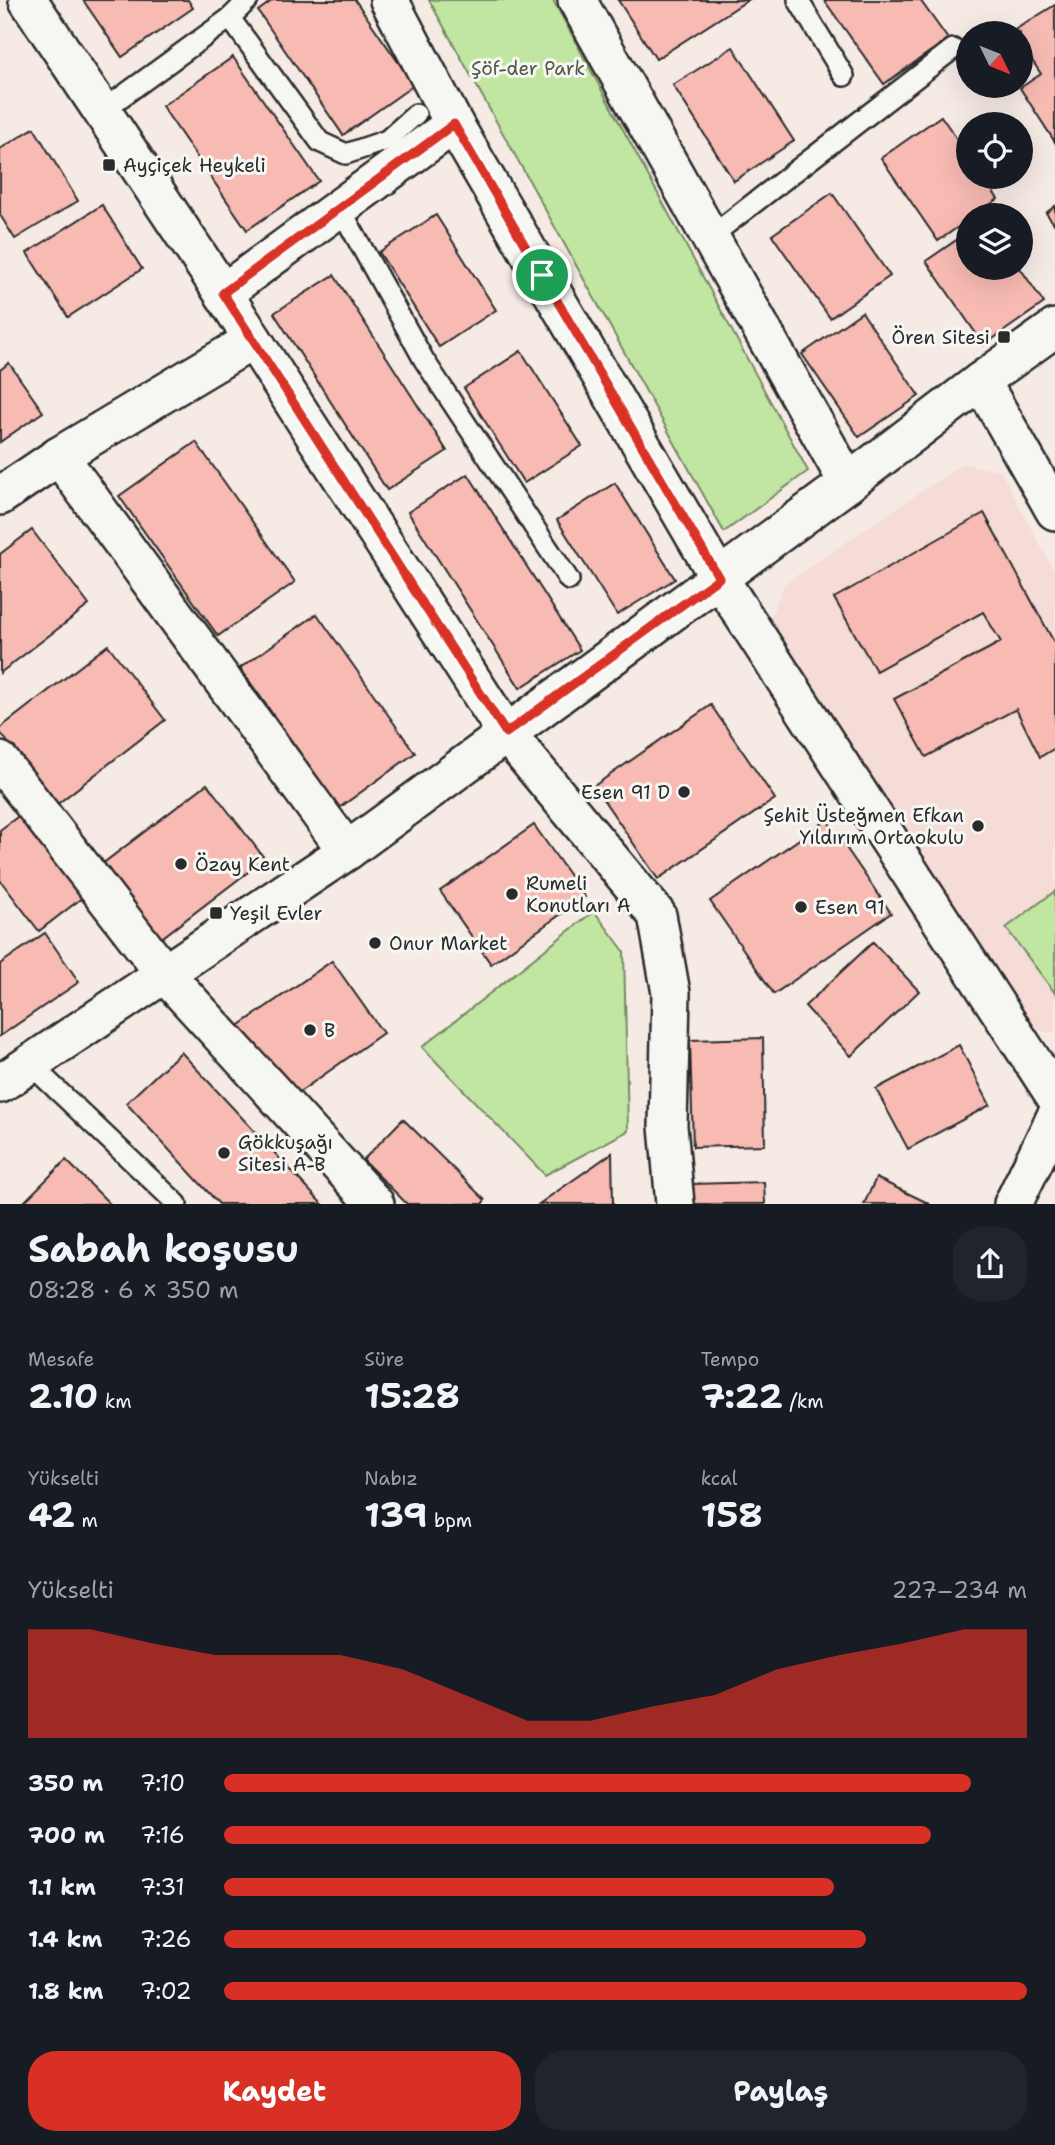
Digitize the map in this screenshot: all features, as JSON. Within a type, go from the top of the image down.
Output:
[{"type":"street","points":[[28,0],[223,293],[506,733],[657,915],[671,993],[668,1126],[675,1203]]},
{"type":"street","points":[[389,0],[454,124],[719,578],[1055,1096]]},
{"type":"street","points":[[577,0],[848,483]]},
{"type":"street","points":[[223,293],[454,124]]},
{"type":"street","points":[[0,1084],[347,850],[1055,328]]},
{"type":"street","points":[[0,496],[59,456],[253,340]]},
{"type":"street","points":[[981,381],[1055,511]]},
{"type":"street","points":[[59,456],[347,850]]},
{"type":"street","points":[[0,761],[164,973],[375,1203]]},
{"type":"street","points":[[1013,1203],[1055,1118]]},
{"type":"lane","points":[[102,111],[230,18],[247,0]]},
{"type":"lane","points":[[798,0],[844,76]]},
{"type":"lane","points":[[230,18],[320,142],[345,154],[387,140],[416,114]]},
{"type":"lane","points":[[710,237],[953,48]]},
{"type":"lane","points":[[340,208],[424,360],[569,580]]},
{"type":"lane","points":[[30,1064],[177,1203]]},
{"type":"shaded area","name":"Şehit Üsteğmen Efkan Yıldırım Ortaokulu","points":[[962,464],[1000,470],[1055,573],[1055,1033],[1032,1030],[769,621],[784,584]]},
{"type":"green space","name":"Şöf-der Park","points":[[429,0],[553,0],[808,471],[724,532]]},
{"type":"green space","points":[[1055,891],[1055,993],[1006,928]]},
{"type":"green space","points":[[594,911],[624,951],[628,1131],[545,1175],[422,1047]]},
{"type":"building","points":[[83,0],[188,0],[193,8],[122,57]]},
{"type":"building","points":[[273,0],[355,0],[414,85],[343,135],[258,11]]},
{"type":"building","points":[[618,0],[748,0],[656,59]]},
{"type":"building","points":[[824,0],[920,0],[948,39],[884,84]]},
{"type":"building","points":[[1055,5],[1055,142],[1026,98],[1033,98],[1033,79],[1041,74],[1033,62],[1033,21],[1029,21]]},
{"type":"building","points":[[733,47],[794,141],[734,181],[673,85]]},
{"type":"building","points":[[233,57],[319,181],[247,230],[162,106]]},
{"type":"building","points":[[941,116],[956,138],[956,189],[991,189],[998,199],[992,203],[956,203],[956,228],[938,241],[881,158]]},
{"type":"building","points":[[34,128],[78,201],[15,239],[0,215],[0,149]]},
{"type":"building","points":[[832,193],[890,276],[830,318],[772,235]]},
{"type":"building","points":[[102,205],[142,269],[68,317],[27,253]]},
{"type":"building","points":[[1055,206],[1055,225],[1046,213]]},
{"type":"building","points":[[436,215],[496,310],[439,347],[379,252]]},
{"type":"building","points":[[956,240],[956,280],[1028,280],[1044,303],[984,345],[926,261]]},
{"type":"building","points":[[334,275],[447,451],[387,490],[274,313]]},
{"type":"building","points":[[862,312],[919,396],[859,437],[802,354]]},
{"type":"building","points":[[521,351],[582,446],[524,483],[464,388]]},
{"type":"building","points":[[9,363],[43,412],[0,442],[0,370]]},
{"type":"building","points":[[196,442],[295,582],[218,636],[119,496]]},
{"type":"building","points":[[468,474],[580,650],[520,688],[408,512]]},
{"type":"building","points":[[615,483],[675,579],[617,615],[557,520]]},
{"type":"building","points":[[984,513],[1055,644],[1055,748],[1040,757],[1016,709],[926,757],[894,699],[1001,642],[983,612],[876,671],[834,598]]},
{"type":"building","points":[[32,530],[89,605],[0,673],[0,554]]},
{"type":"building","points":[[317,614],[415,753],[339,808],[240,668]]},
{"type":"building","points":[[108,645],[165,720],[56,805],[0,732],[0,728]]},
{"type":"building","name":"Esen 91 D","points":[[711,705],[775,799],[658,879],[594,786]]},
{"type":"building","name":"Özay Kent","points":[[207,784],[265,859],[155,943],[97,868]]},
{"type":"building","points":[[24,812],[87,894],[39,931],[0,880],[0,830]]},
{"type":"building","name":"Esen 91","points":[[827,820],[891,913],[774,994],[710,901]]},
{"type":"building","name":"Rumeli Konutları A","points":[[534,825],[585,897],[491,964],[440,891]]},
{"type":"building","points":[[45,933],[79,982],[0,1036],[0,964]]},
{"type":"building","points":[[873,942],[919,991],[851,1056],[805,1006]]},
{"type":"building","name":"B","points":[[332,961],[383,1033],[288,1100],[237,1027]]},
{"type":"building","points":[[763,1038],[765,1145],[693,1147],[690,1040]]},
{"type":"building","points":[[959,1045],[990,1105],[908,1149],[876,1089]]},
{"type":"building","name":"Gökkuşağı Sitesi A-B","points":[[181,1052],[322,1204],[219,1204],[126,1103]]},
{"type":"building","points":[[403,1119],[485,1200],[482,1204],[407,1204],[363,1160]]},
{"type":"building","points":[[612,1153],[613,1204],[539,1204]]},
{"type":"building","points":[[66,1160],[110,1204],[22,1204]]},
{"type":"building","points":[[876,1178],[930,1204],[864,1204]]},
{"type":"building","points":[[764,1182],[765,1204],[693,1204],[692,1184]]},
{"type":"place","name":"Ayçiçek Heykeli","points":[[109,165]]},
{"type":"place","name":"Ören Sitesi","points":[[1004,337]]},
{"type":"place","name":"Esen 91 D","points":[[684,792]]},
{"type":"place","name":"Şehit Üsteğmen Efkan Yıldırım Ortaokulu","points":[[978,826]]},
{"type":"place","name":"Özay Kent","points":[[181,864]]},
{"type":"place","name":"Rumeli Konutları A","points":[[512,894]]},
{"type":"place","name":"Esen 91","points":[[801,907]]},
{"type":"place","name":"Yeşil Evler","points":[[216,913]]},
{"type":"place","name":"Onur Market","points":[[375,943]]},
{"type":"place","name":"B","points":[[310,1030]]},
{"type":"place","name":"Gökkuşağı Sitesi A-B","points":[[224,1153]]},
{"type":"route","points":[[454,124],[542,275],[719,578],[506,733],[223,293],[454,124]]}]
